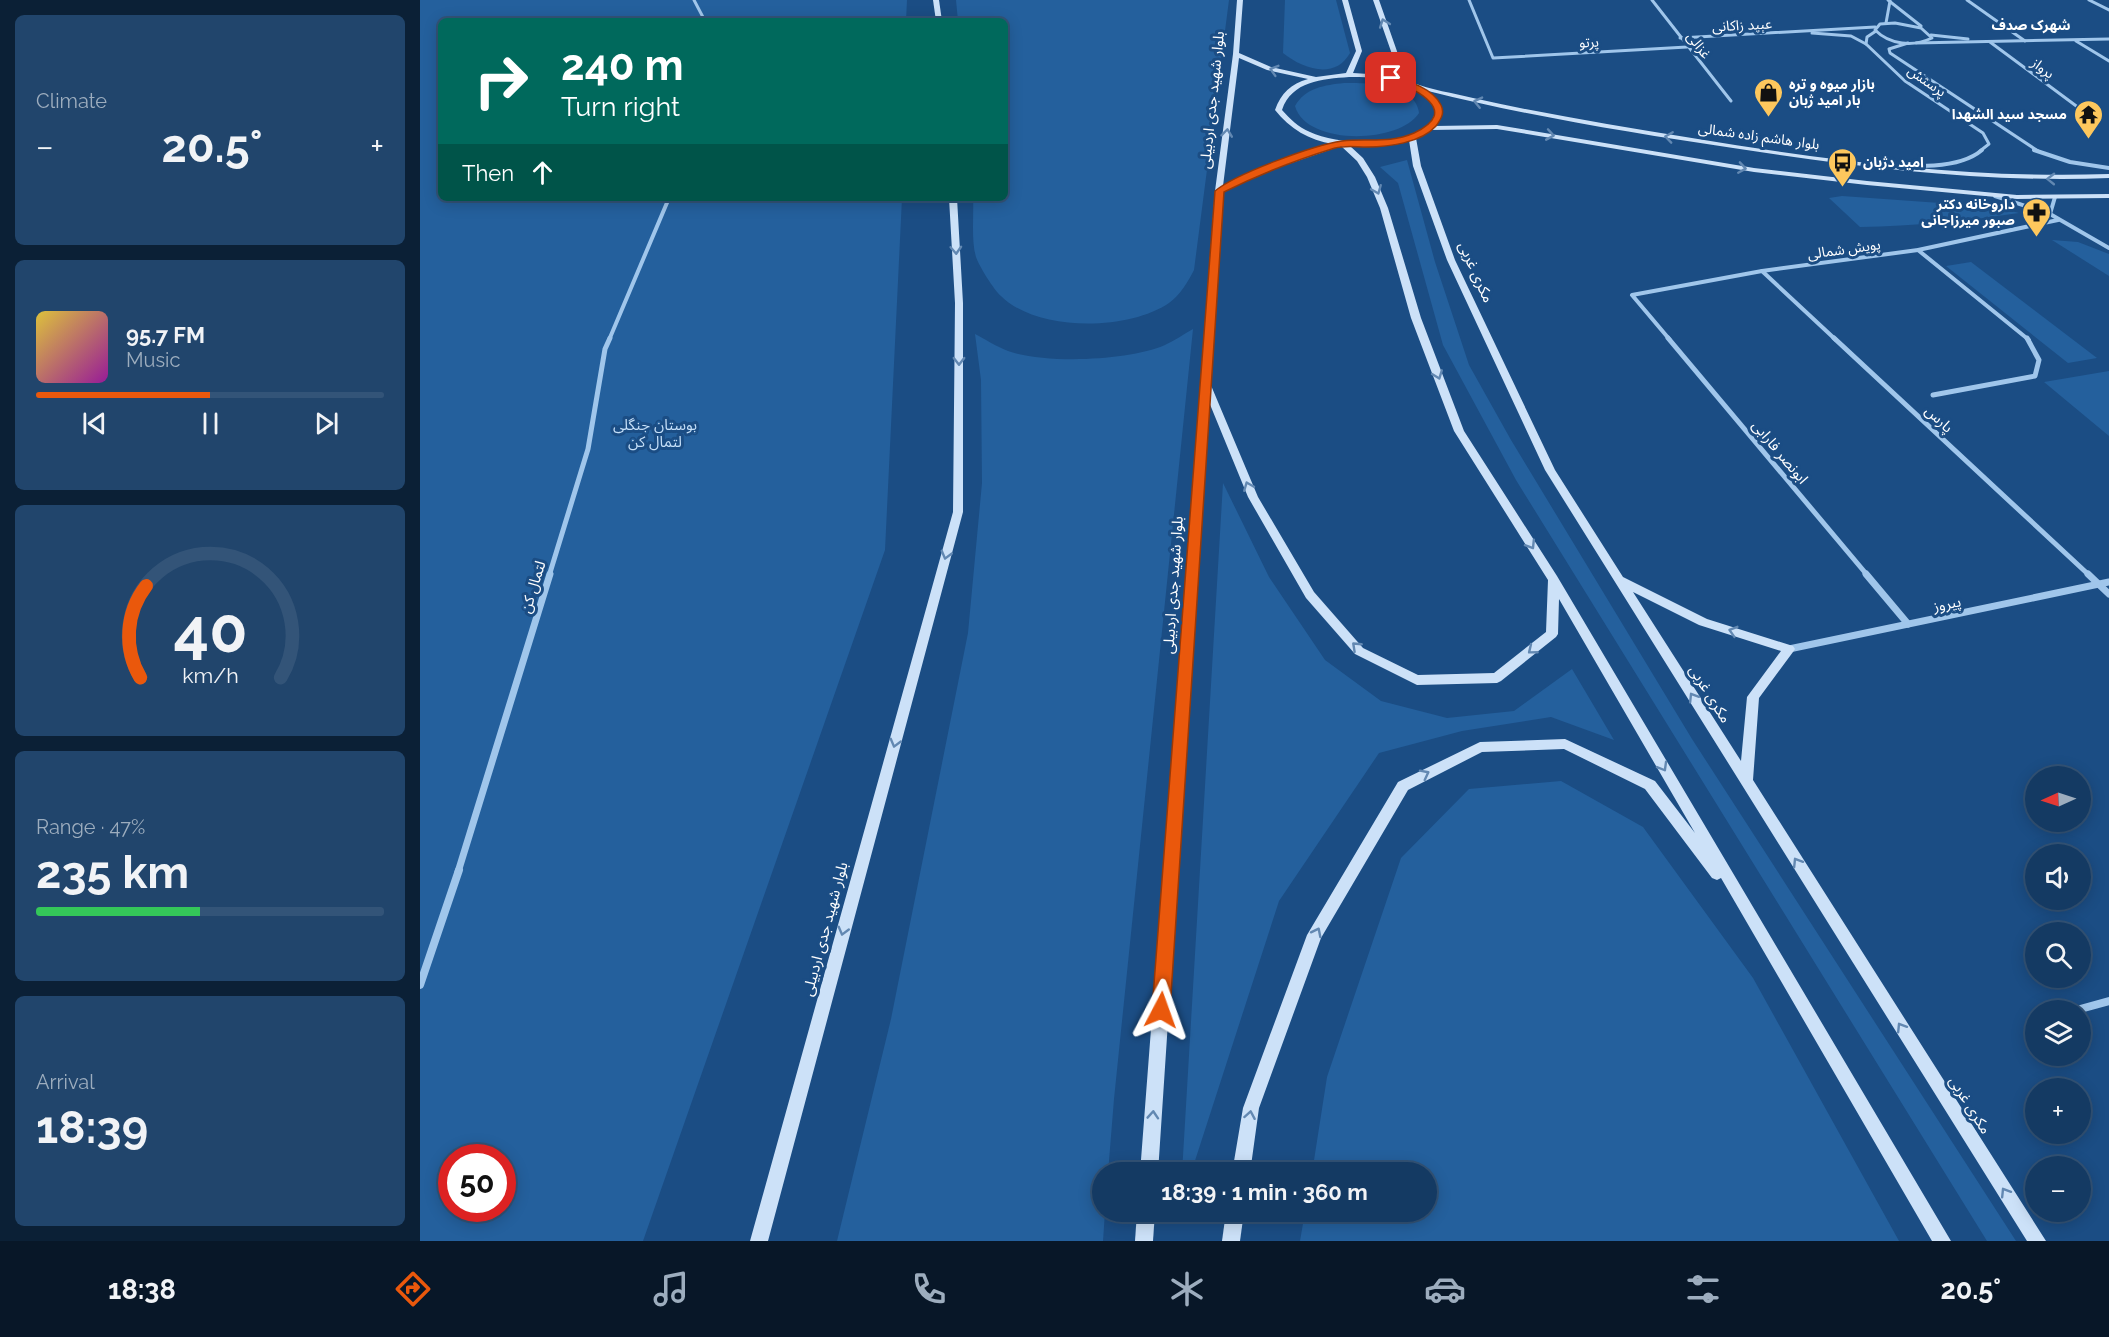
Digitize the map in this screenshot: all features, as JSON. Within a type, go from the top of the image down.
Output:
[{"type":"street","points":[[694,0],[703,18]]},
{"type":"street","points":[[936,0],[939,18]]},
{"type":"street","name":"بلوار شهید جدی اردبیلی","points":[[1150,1162],[1219,191],[1236,54],[1240,0]]},
{"type":"street","points":[[1345,0],[1359,51],[1349,75]]},
{"type":"street","points":[[1314,78],[1289,90],[1280,99],[1278,110],[1284,121],[1297,131],[1318,139],[1369,144],[1412,136],[1429,128],[1437,119],[1439,109],[1434,99],[1409,84],[1396,57],[1376,0]]},
{"type":"street","name":"پرتو","points":[[1469,0],[1493,58],[1687,47]]},
{"type":"street","name":"غزالی","points":[[1652,0],[1731,102]]},
{"type":"street","points":[[1967,0],[2026,42]]},
{"type":"street","points":[[2089,0],[2109,10]]},
{"type":"street","points":[[1886,23],[1889,1]]},
{"type":"street","points":[[1889,1],[1930,33]]},
{"type":"street","points":[[1805,32],[1851,36],[1866,44],[1867,37],[1886,23],[1914,25],[1930,33],[1991,42]]},
{"type":"street","points":[[1805,32],[1875,29],[1890,40],[1908,43],[2109,39]]},
{"type":"street","name":"عبید زاکانی","points":[[1680,38],[1805,32]]},
{"type":"street","points":[[1916,43],[1929,40],[1930,33]]},
{"type":"street","points":[[2075,40],[2109,61]]},
{"type":"street","name":"پرواز","points":[[1991,42],[2083,111]]},
{"type":"street","name":"پرستش","points":[[1908,43],[1891,46],[1890,53],[2034,150],[2070,162],[2109,168]]},
{"type":"street","name":"پرستش","points":[[1851,163],[1940,164],[1965,160],[1981,153],[1989,144],[1983,133],[1894,71],[1866,44]]},
{"type":"street","points":[[1236,54],[1269,69],[1314,78]]},
{"type":"street","name":"بلوار هاشم زاده شمالی","points":[[1314,78],[1349,75],[1391,78],[1480,103],[1612,128],[1940,175],[2055,180],[2109,176]]},
{"type":"street","points":[[1429,128],[1497,127],[1754,170],[1991,195],[2017,197],[2109,195]]},
{"type":"street","name":"مکری غربی","points":[[1412,136],[1417,166],[1451,260],[1550,470],[2037,1241]]},
{"type":"street","points":[[1219,191],[1262,170],[1342,143]]},
{"type":"street","points":[[1342,143],[1360,160],[1371,177],[1384,208],[1416,318],[1459,432],[1553,579],[1942,1241]]},
{"type":"street","points":[[1991,195],[2050,214],[2109,248]]},
{"type":"street","points":[[2050,214],[2055,196]]},
{"type":"street","name":"لتمال کن","points":[[420,985],[454,886],[588,448],[604,349],[668,201]]},
{"type":"street","name":"بلوار شهید جدی اردبیلی","points":[[759,1241],[958,512],[959,303],[953,201]]},
{"type":"street","name":"پویش شمالی","points":[[1632,295],[1762,272],[1918,250],[2058,220]]},
{"type":"street","points":[[1918,250],[2029,340],[2039,360],[2035,376],[1933,395]]},
{"type":"street","name":"پارس","points":[[1762,272],[2109,594]]},
{"type":"street","name":"ابونصر فارابی","points":[[1632,295],[1908,624]]},
{"type":"street","points":[[1206,382],[1253,497],[1310,596],[1359,651],[1417,680],[1497,678],[1552,634],[1553,579]]},
{"type":"street","points":[[1619,579],[1703,622],[1789,649],[1753,697],[1746,782]]},
{"type":"street","name":"پیروز","points":[[1789,649],[2109,582]]},
{"type":"street","points":[[1243,1162],[1251,1108],[1315,935],[1403,786],[1480,747],[1565,744],[1650,785],[1750,916]]},
{"type":"street","points":[[2091,1006],[2109,1001]]},
{"type":"street","points":[[1144,1241],[1145,1222]]},
{"type":"street","points":[[1231,1241],[1234,1222]]},
{"type":"green space","name":"بوستان جنگلی لتمال کن","points":[[420,0],[907,0],[906,18],[438,18],[438,201],[902,201],[885,550],[643,1241],[420,1241]]},
{"type":"green space","points":[[956,0],[1229,0],[1194,270],[1177,296],[1169,303],[1131,319],[1083,324],[1037,316],[1017,308],[1001,296],[991,283],[983,272],[974,250],[973,201],[1008,201],[1008,18],[958,18]]},
{"type":"green space","points":[[1285,0],[1336,0],[1350,53],[1344,61],[1336,67],[1318,69],[1300,64],[1283,53]]},
{"type":"green space","points":[[1365,83],[1400,90],[1416,103],[1419,113],[1408,123],[1393,131],[1374,135],[1334,134],[1316,128],[1303,119],[1295,106],[1304,95],[1323,86]]},
{"type":"green space","points":[[1407,160],[1435,262],[1469,365],[1511,440],[1692,739],[2016,1241],[1987,1241],[1516,480],[1443,345],[1398,183],[1380,167]]},
{"type":"green space","points":[[1842,196],[1996,207],[2019,213],[1940,223],[1860,227],[1829,198]]},
{"type":"green space","points":[[2052,240],[2078,242],[2109,254],[2109,276]]},
{"type":"green space","points":[[1971,262],[2097,358],[2068,363],[1946,266]]},
{"type":"green space","points":[[1193,329],[1109,1162],[1092,1162],[1092,1222],[1104,1222],[1103,1241],[837,1241],[891,1019],[968,633],[982,483],[981,380],[975,334],[1004,349],[1024,355],[1064,359],[1130,355],[1168,343]]},
{"type":"green space","points":[[2109,371],[2109,436],[2044,382]]},
{"type":"green space","points":[[1223,483],[1269,577],[1325,660],[1381,701],[1447,718],[1514,711],[1572,669],[1614,740],[1551,717],[1462,731],[1379,753],[1279,901],[1195,1162],[1183,1162]]},
{"type":"green space","points":[[1561,781],[1643,827],[1753,978],[1899,1241],[1300,1241],[1303,1222],[1437,1222],[1437,1162],[1314,1162],[1327,1077],[1401,858],[1469,789]]},
{"type":"place","name":"بازار میوه و تره بار امید ژبان","points":[[1768,118]]},
{"type":"place","name":"مسجد سید الشهدا","points":[[2088,140]]},
{"type":"place","name":"امید دژبان","points":[[1842,188]]},
{"type":"place","name":"داروخانه دکتر صبور میرزاجانی","points":[[2036,238]]},
{"type":"district","name":"شهرک صدف","points":[[2031,25]]},
{"type":"route","points":[[1161,1010],[1215,273],[1219,191],[1262,170],[1342,143],[1394,142],[1416,136],[1429,128],[1437,119],[1439,109],[1434,99],[1424,91],[1391,78]]}]
